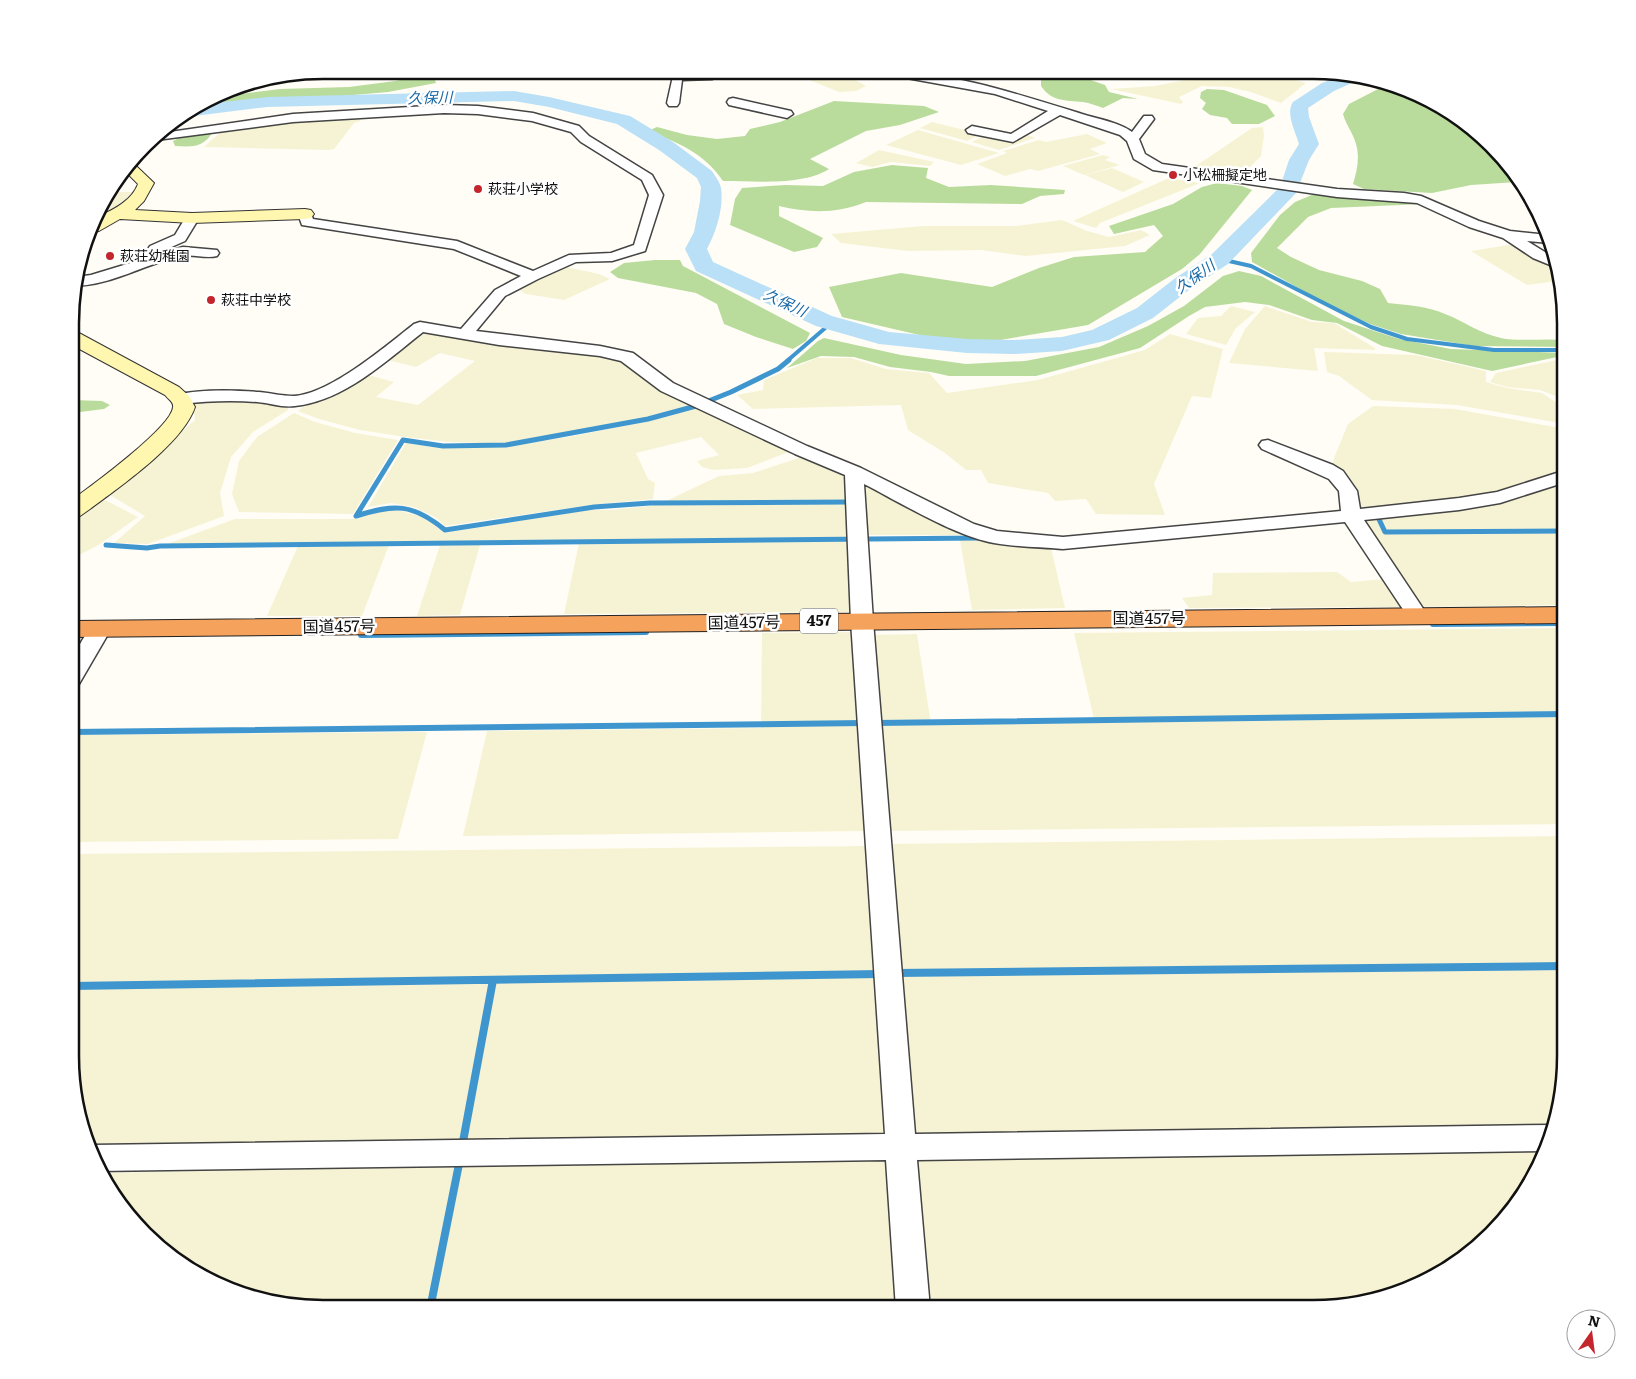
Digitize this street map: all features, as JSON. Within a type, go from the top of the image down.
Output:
[{"type":"highway","name":"国道457号","points":[[79,629],[862,620],[1557,615]]},
{"type":"street","points":[[673,103],[677,79]]},
{"type":"street","points":[[930,79],[997,91],[1104,124],[1124,132],[1133,139],[1139,156],[1158,168],[1337,193],[1404,197],[1421,200],[1474,224],[1508,235],[1541,237]]},
{"type":"street","points":[[733,101],[787,114]]},
{"type":"street","points":[[166,136],[292,118],[444,109],[478,110],[533,117],[575,129],[585,139],[647,178],[656,195],[640,248],[612,257],[574,258],[533,276],[500,293],[466,334]]},
{"type":"street","points":[[972,130],[1012,138],[1059,110]]},
{"type":"street","points":[[1133,139],[1148,119]]},
{"type":"street","points":[[100,224],[131,204],[144,191],[146,183],[133,170]]},
{"type":"street","points":[[117,214],[192,218],[305,214],[307,222],[457,245],[533,276]]},
{"type":"street","points":[[128,267],[128,264],[180,238],[192,218]]},
{"type":"street","points":[[1508,235],[1549,261]]},
{"type":"street","points":[[82,281],[183,251],[212,253]]},
{"type":"street","points":[[180,399],[247,397],[292,401],[304,400],[325,393],[420,327],[499,340],[600,351],[627,357],[667,387],[800,450],[854,472],[967,528],[994,536],[1063,543],[1459,504],[1500,497],[1557,479]]},
{"type":"street","points":[[79,342],[172,392],[180,399],[184,407],[182,416],[168,433],[79,507]]},
{"type":"street","points":[[1268,445],[1336,475],[1348,491],[1350,516],[1417,616]]},
{"type":"street","points":[[854,472],[862,620],[912,1300]]},
{"type":"street","points":[[79,665],[100,629]]},
{"type":"street","points":[[101,1158],[1543,1138]]},
{"type":"shaded area","points":[[807,79],[854,79],[866,86],[856,91],[839,92]]},
{"type":"shaded area","points":[[1190,79],[1292,79],[1306,83],[1281,103],[1251,92],[1229,87],[1202,86],[1179,97],[1183,102],[1181,104],[1111,89],[1155,86]]},
{"type":"shaded area","points":[[363,117],[360,121],[354,123],[334,149],[329,150],[204,147],[223,130],[293,120]]},
{"type":"shaded area","points":[[932,122],[981,134],[967,141],[920,128]]},
{"type":"shaded area","points":[[1263,127],[1264,136],[1261,156],[1242,175],[1193,168],[1252,128]]},
{"type":"shaded area","points":[[918,130],[999,153],[961,165],[886,145]]},
{"type":"shaded area","points":[[1026,134],[1035,138],[999,150],[972,142],[985,135]]},
{"type":"shaded area","points":[[1087,134],[1107,143],[1090,149],[1100,154],[1038,171],[1030,169],[1005,176],[977,164],[1007,153],[1003,151],[1039,140],[1046,142]]},
{"type":"shaded area","points":[[879,150],[934,162],[930,166],[891,162],[872,167],[856,163]]},
{"type":"shaded area","points":[[1103,155],[1110,157],[1105,160],[1120,165],[1084,175],[1063,166]]},
{"type":"shaded area","points":[[1112,168],[1144,182],[1123,192],[1085,175]]},
{"type":"shaded area","points":[[1169,178],[1200,183],[1100,223],[1096,228],[1073,221]]},
{"type":"shaded area","points":[[117,192],[133,192],[123,202],[104,214]]},
{"type":"shaded area","points":[[1062,220],[1087,231],[1109,237],[1141,230],[1150,235],[1125,246],[1026,256],[981,250],[908,251],[841,243],[831,234],[924,226],[1016,226]]},
{"type":"shaded area","points":[[1515,244],[1524,252],[1551,266],[1554,282],[1527,285],[1471,251]]},
{"type":"shaded area","points":[[566,267],[599,274],[610,279],[564,300],[526,294],[516,288]]},
{"type":"shaded area","points":[[1231,306],[1255,312],[1236,328],[1226,345],[1186,334],[1198,318],[1221,316]]},
{"type":"shaded area","points":[[1265,306],[1312,322],[1334,323],[1375,348],[1375,350],[1314,348],[1318,371],[1229,363],[1245,329]]},
{"type":"shaded area","points":[[424,331],[616,356],[694,404],[645,418],[504,444],[450,442],[360,430],[298,411],[306,404],[361,373],[394,382],[376,397],[418,405],[475,361],[440,353],[416,367],[383,359]]},
{"type":"shaded area","points":[[1170,334],[1223,349],[1211,398],[1192,396],[1154,484],[1165,515],[1096,514],[1086,499],[1055,501],[1048,493],[988,483],[981,470],[966,470],[945,453],[908,430],[901,405],[753,409],[737,395],[763,390],[764,380],[817,358],[851,358],[886,369],[929,373],[947,393],[1038,380],[1145,350]]},
{"type":"shaded area","points":[[1324,352],[1416,355],[1486,371],[1486,382],[1507,388],[1542,393],[1557,402],[1557,422],[1457,405],[1372,400],[1339,376],[1327,372]]},
{"type":"shaded area","points":[[1557,360],[1557,397],[1540,390],[1507,387],[1490,382],[1496,373]]},
{"type":"shaded area","points":[[200,400],[255,400],[288,404],[288,410],[253,432],[231,457],[220,493],[224,516],[148,544],[114,543],[145,516],[110,495],[195,420],[193,404]]},
{"type":"shaded area","points":[[1373,406],[1455,409],[1557,427],[1557,474],[1476,497],[1355,510],[1332,467],[1348,424]]},
{"type":"shaded area","points":[[699,407],[794,450],[747,468],[713,470],[702,467],[697,461],[719,455],[701,437],[636,453],[648,479],[655,483],[653,499],[590,505],[445,526],[437,518],[414,507],[391,503],[368,507],[406,443],[439,448],[507,446],[574,436],[647,421]]},
{"type":"shaded area","points":[[294,413],[315,422],[355,433],[398,440],[353,514],[239,512],[232,494],[239,461],[257,437]]},
{"type":"shaded area","points":[[805,456],[846,475],[846,500],[664,502],[719,476],[753,473]]},
{"type":"shaded area","points":[[867,484],[972,535],[866,535],[860,488]]},
{"type":"shaded area","points":[[1557,484],[1557,605],[1419,607],[1361,520]]},
{"type":"shaded area","points":[[103,499],[138,517],[100,544],[79,555],[79,515]]},
{"type":"shaded area","points":[[847,503],[850,537],[167,544],[235,519],[355,519],[383,509],[398,510],[426,518],[444,533],[589,510],[611,510],[657,505]]},
{"type":"shaded area","points":[[851,539],[854,612],[564,614],[579,543]]},
{"type":"shaded area","points":[[960,540],[988,540],[1051,548],[1065,608],[972,610]]},
{"type":"shaded area","points":[[389,545],[362,616],[267,616],[298,546]]},
{"type":"shaded area","points":[[440,545],[480,545],[460,615],[417,616]]},
{"type":"shaded area","points":[[1337,572],[1351,582],[1385,579],[1402,607],[1189,608],[1182,598],[1212,595],[1213,573]]},
{"type":"shaded area","points":[[1557,628],[1557,824],[886,831],[871,635],[917,634],[931,724],[1095,723],[1074,633]]},
{"type":"shaded area","points":[[853,632],[866,831],[463,836],[487,731],[761,728],[762,633]]},
{"type":"shaded area","points":[[427,732],[398,839],[79,842],[79,735]]},
{"type":"shaded area","points":[[1557,836],[1557,1072],[1553,1104],[1547,1126],[909,1138],[886,844]]},
{"type":"shaded area","points":[[870,846],[887,1134],[96,1146],[83,1104],[79,1072],[79,854]]},
{"type":"shaded area","points":[[1540,1146],[1525,1178],[1507,1205],[1486,1229],[1462,1250],[1435,1268],[1406,1282],[1361,1296],[1329,1300],[920,1300],[911,1155]]},
{"type":"shaded area","points":[[889,1157],[899,1300],[307,1300],[275,1296],[230,1282],[201,1268],[174,1250],[139,1217],[108,1173]]},
{"type":"green space","points":[[435,79],[436,83],[388,92],[208,107],[238,94],[280,89],[349,87],[395,81]]},
{"type":"green space","points":[[1088,79],[1105,85],[1109,92],[1138,99],[1123,98],[1103,108],[1086,102],[1054,98],[1041,86],[1041,80]]},
{"type":"green space","points":[[1380,88],[1421,104],[1449,120],[1474,139],[1497,162],[1513,182],[1471,185],[1432,193],[1364,189],[1353,184],[1358,164],[1358,154],[1355,140],[1343,114],[1349,104]]},
{"type":"green space","points":[[1207,89],[1224,90],[1267,105],[1275,116],[1259,124],[1232,124],[1227,118],[1210,115],[1202,109],[1206,103],[1200,98],[1201,92]]},
{"type":"green space","points":[[834,101],[924,106],[939,112],[900,125],[866,131],[810,159],[829,169],[818,174],[806,178],[763,182],[723,181],[708,163],[690,150],[648,131],[657,127],[687,135],[717,139],[745,136],[750,129],[780,122]]},
{"type":"green space","points":[[213,131],[206,141],[197,145],[175,146],[173,141],[187,134]]},
{"type":"green space","points":[[892,165],[928,168],[926,178],[949,187],[991,185],[1065,190],[1064,194],[1040,196],[1022,204],[866,202],[844,209],[822,211],[779,206],[779,216],[823,238],[817,247],[794,252],[730,225],[735,199],[742,188],[785,185],[823,186],[854,172]]},
{"type":"green space","points":[[1217,183],[1242,186],[1252,190],[1200,254],[1182,269],[1088,325],[988,342],[928,337],[842,317],[829,287],[901,273],[992,287],[1039,268],[1074,257],[1145,252],[1163,236],[1154,225],[1114,234],[1109,226],[1173,204],[1202,187]]},
{"type":"green space","points":[[1319,192],[1391,197],[1424,204],[1331,208],[1308,217],[1277,248],[1319,270],[1362,281],[1380,289],[1388,303],[1417,306],[1438,311],[1501,338],[1516,340],[1557,340],[1557,347],[1474,346],[1401,334],[1370,324],[1325,303],[1252,262],[1251,253],[1280,215],[1295,202]]},
{"type":"green space","points":[[680,260],[683,266],[810,333],[806,341],[793,349],[756,337],[724,324],[717,304],[696,293],[618,278],[610,272],[624,263]]},
{"type":"green space","points":[[1239,271],[1261,276],[1344,321],[1399,339],[1451,349],[1557,353],[1557,357],[1492,371],[1382,346],[1337,323],[1312,320],[1269,305],[1245,302],[1205,307],[1140,348],[1036,376],[949,376],[890,367],[854,357],[821,356],[787,368],[824,338],[901,355],[966,364],[1025,361],[1099,347],[1148,326],[1184,306],[1223,276]]},
{"type":"green space","points":[[79,400],[102,401],[110,405],[104,409],[79,412]]},
{"type":"waterway","name":"久保川","points":[[203,110],[267,102],[514,96],[549,102],[623,120],[666,146],[705,175],[711,187],[710,201],[705,232],[696,249],[704,266],[824,321],[888,339],[967,346],[1014,347],[1062,344],[1100,335],[1145,313],[1182,284],[1220,259],[1289,189],[1299,160],[1309,144],[1300,117],[1299,106],[1328,87],[1344,81]]},
{"type":"waterway","points":[[1220,259],[1251,266],[1371,327],[1407,339],[1494,350],[1557,350]]},
{"type":"waterway","points":[[787,361],[831,323]]},
{"type":"waterway","points":[[789,360],[778,369],[731,392],[696,406],[648,419],[506,445],[443,446],[403,440],[356,516],[382,509],[403,508],[423,515],[445,530],[594,507],[650,503],[850,502]]},
{"type":"waterway","points":[[1373,516],[1377,515],[1385,532],[1557,531]]},
{"type":"waterway","points":[[106,545],[147,548],[160,546],[979,538]]},
{"type":"waterway","points":[[1433,624],[1557,623]]},
{"type":"waterway","points":[[361,635],[646,632]]},
{"type":"waterway","points":[[876,723],[1557,714]]},
{"type":"waterway","points":[[79,732],[864,723]]},
{"type":"waterway","points":[[895,973],[1557,966]]},
{"type":"waterway","points":[[79,986],[881,974]]},
{"type":"waterway","points":[[462,1147],[493,980]]},
{"type":"waterway","points":[[432,1300],[460,1159]]},
{"type":"place","name":"小松柵擬定地","points":[[1173,175]]},
{"type":"place","name":"萩荘小学校","points":[[478,189]]},
{"type":"place","name":"萩荘幼稚園","points":[[110,256]]},
{"type":"place","name":"萩荘中学校","points":[[211,300]]}]
